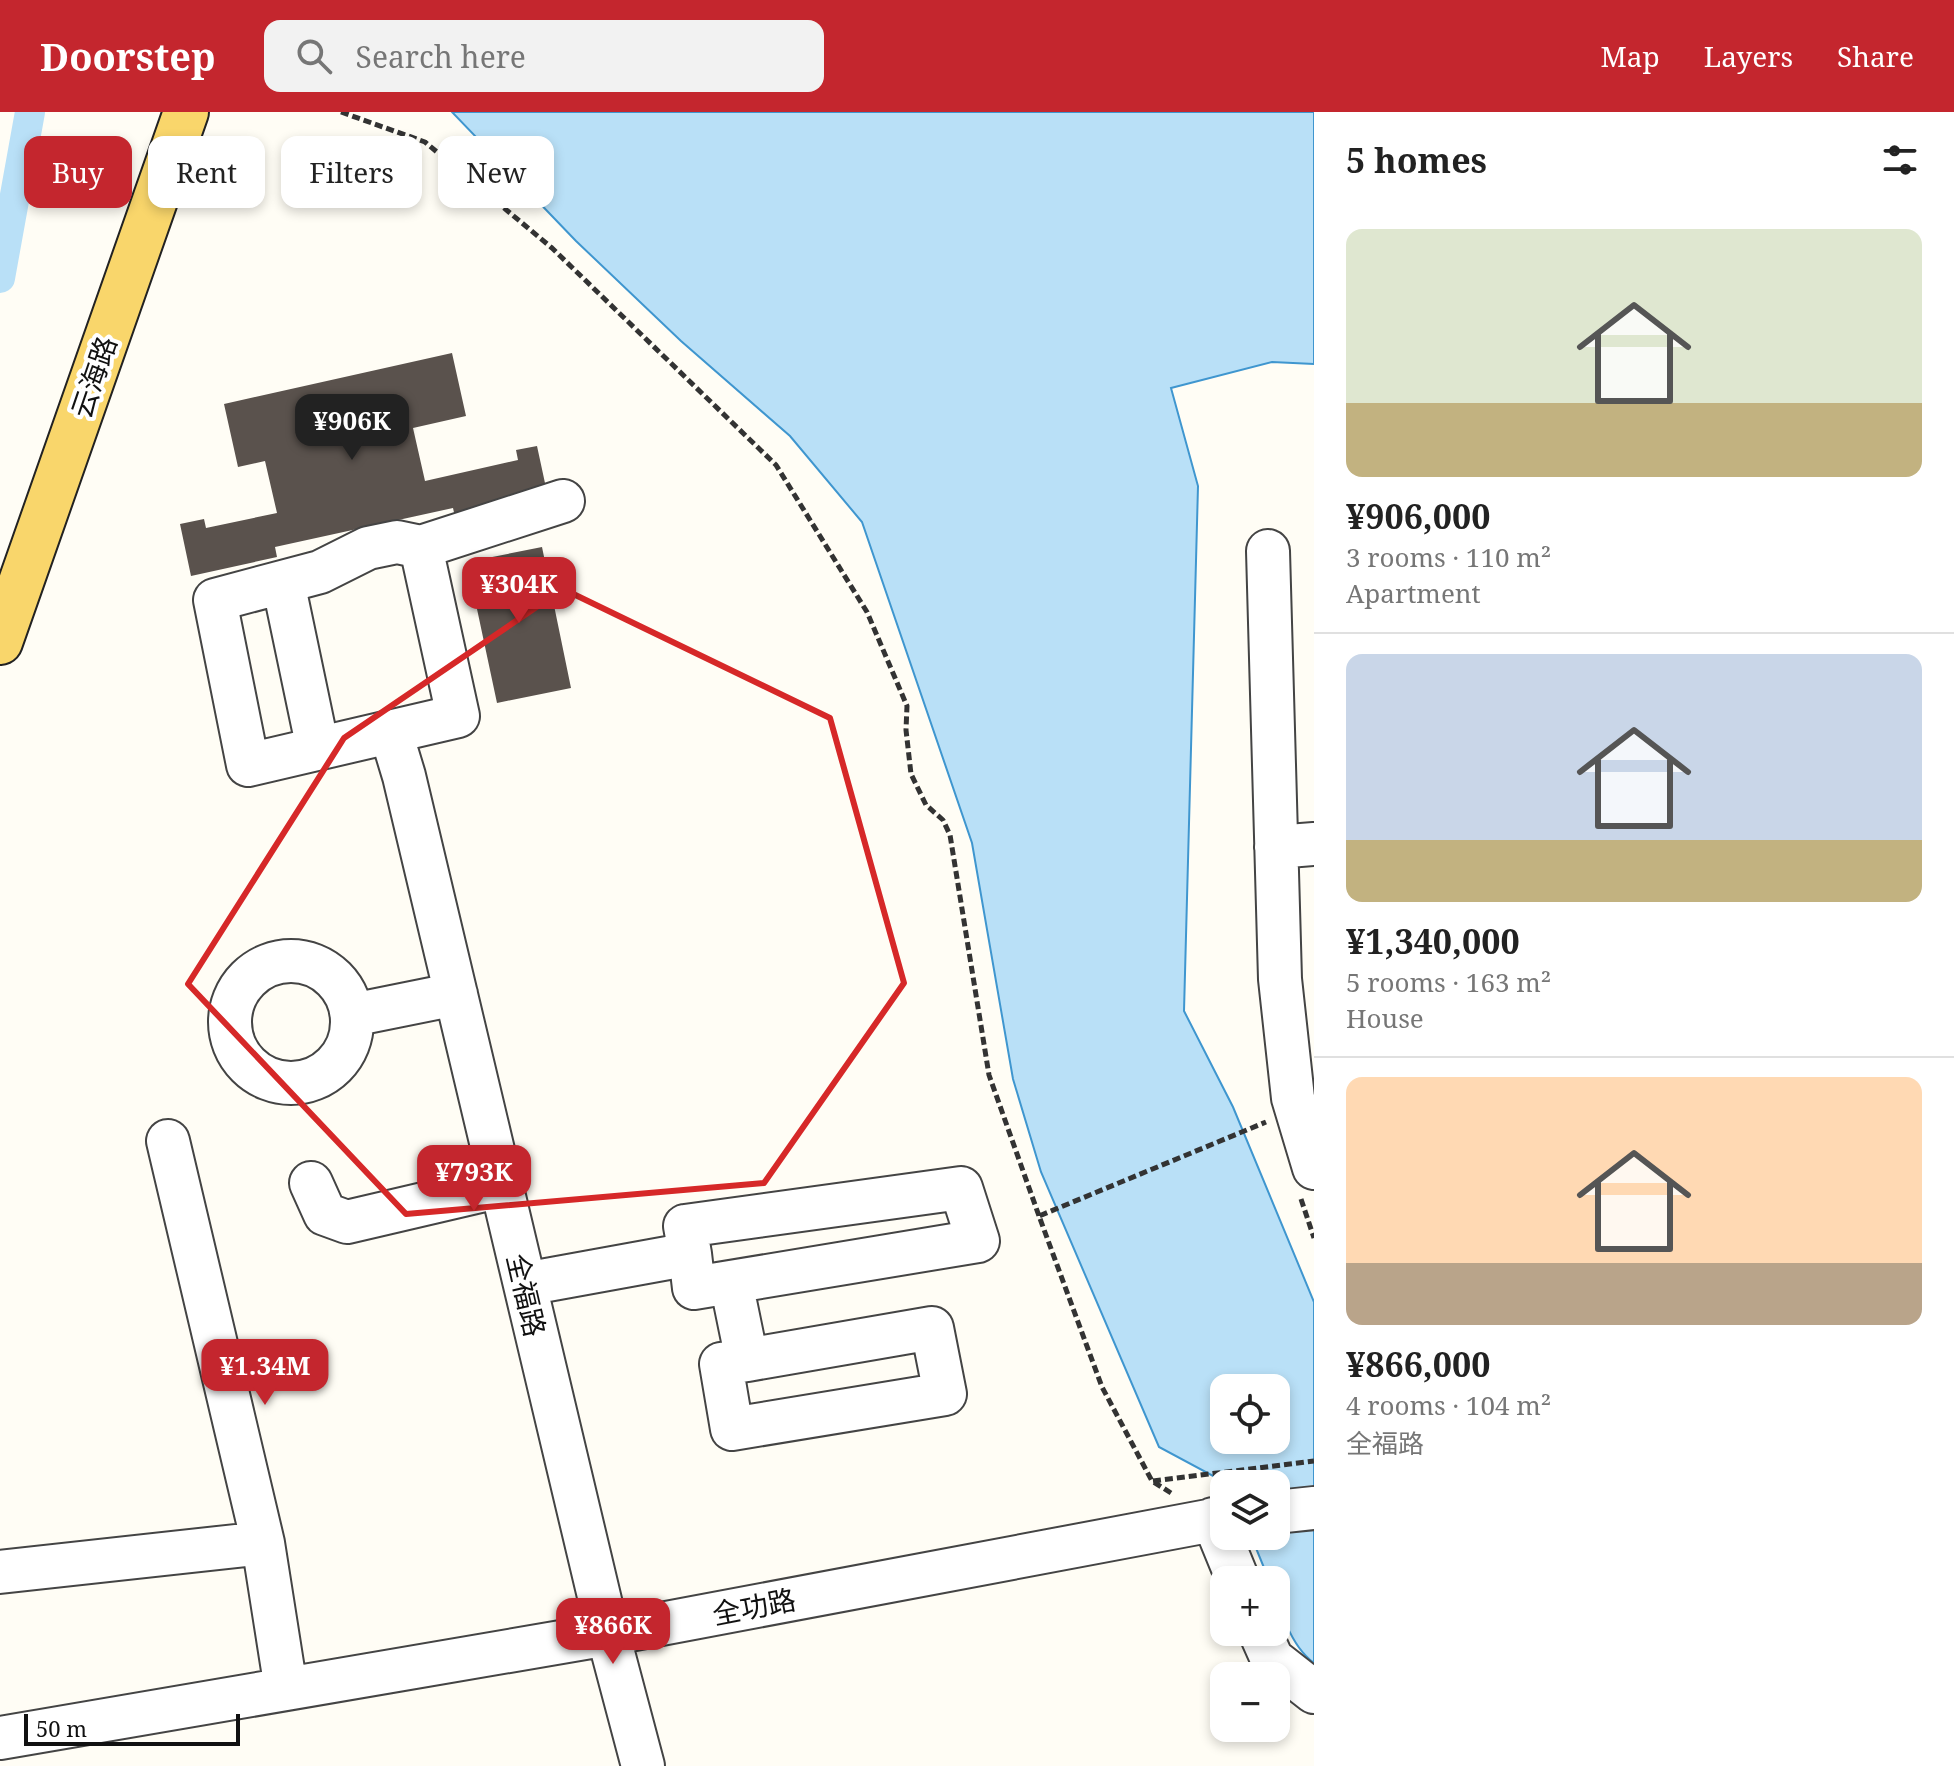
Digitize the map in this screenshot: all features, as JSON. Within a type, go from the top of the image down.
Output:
[{"type":"main road","name":"云海路","points":[[0,642],[186,112]]},
{"type":"street","points":[[421,547],[458,716],[248,765],[215,600],[320,572],[368,548],[397,542],[421,547],[563,501]]},
{"type":"street","points":[[1268,551],[1295,845],[1280,979],[1300,1039],[1293,1098],[1305,1176]]},
{"type":"street","points":[[283,582],[318,749]]},
{"type":"street","name":"全福路","points":[[391,733],[404,776],[608,1634],[643,1766]]},
{"type":"street","points":[[352,1015],[456,994]]},
{"type":"street","points":[[168,1141],[263,1543],[286,1689]]},
{"type":"street","points":[[311,1183],[325,1214],[347,1222],[501,1186]]},
{"type":"street","points":[[961,1188],[978,1241],[694,1288],[690,1254],[685,1226],[961,1188]]},
{"type":"street","points":[[525,1284],[690,1254]]},
{"type":"street","points":[[731,1282],[747,1360]]},
{"type":"street","points":[[932,1328],[945,1394],[732,1429],[721,1364],[747,1360],[932,1328]]},
{"type":"street","points":[[1290,1511],[1314,1508]]},
{"type":"street","name":"全功路","points":[[0,1738],[608,1634],[1210,1521]]},
{"type":"street","points":[[0,1572],[263,1543]]},
{"type":"street","points":[[1266,1646],[1272,1659],[1314,1692]]},
{"type":"path","points":[[341,112],[425,142],[552,248],[776,465],[867,612],[907,706],[906,730],[911,774],[926,805],[943,820],[950,835],[989,1075],[1102,1387],[1152,1481],[1210,1514]]},
{"type":"path","points":[[1039,1216],[1267,1122],[1273,1134]]},
{"type":"path","points":[[1305,1176],[1314,1238]]},
{"type":"path","points":[[1152,1481],[1314,1461]]},
{"type":"highlighted area","points":[[563,589],[830,718],[904,983],[764,1183],[406,1214],[188,984],[344,738]]},
{"type":"water","points":[[452,112],[1314,112],[1314,364],[1272,362],[1171,388],[1198,486],[1184,1011],[1233,1107],[1314,1302],[1314,1663],[1290,1633],[1290,1566],[1263,1566],[1257,1550],[1290,1550],[1290,1470],[1210,1470],[1210,1474],[1159,1447],[1041,1172],[1013,1079],[972,843],[862,522],[790,436],[681,341],[544,208],[554,208],[554,136],[475,136]]},
{"type":"building","points":[[452,353],[466,416],[413,428],[425,481],[518,460],[516,450],[537,446],[548,497],[455,517],[453,508],[275,547],[277,557],[191,576],[180,524],[204,519],[206,528],[277,513],[265,461],[238,467],[224,404]]},
{"type":"building","points":[[542,547],[571,688],[497,703],[467,562]]},
{"type":"waterway","points":[[0,278],[30,112]]}]
